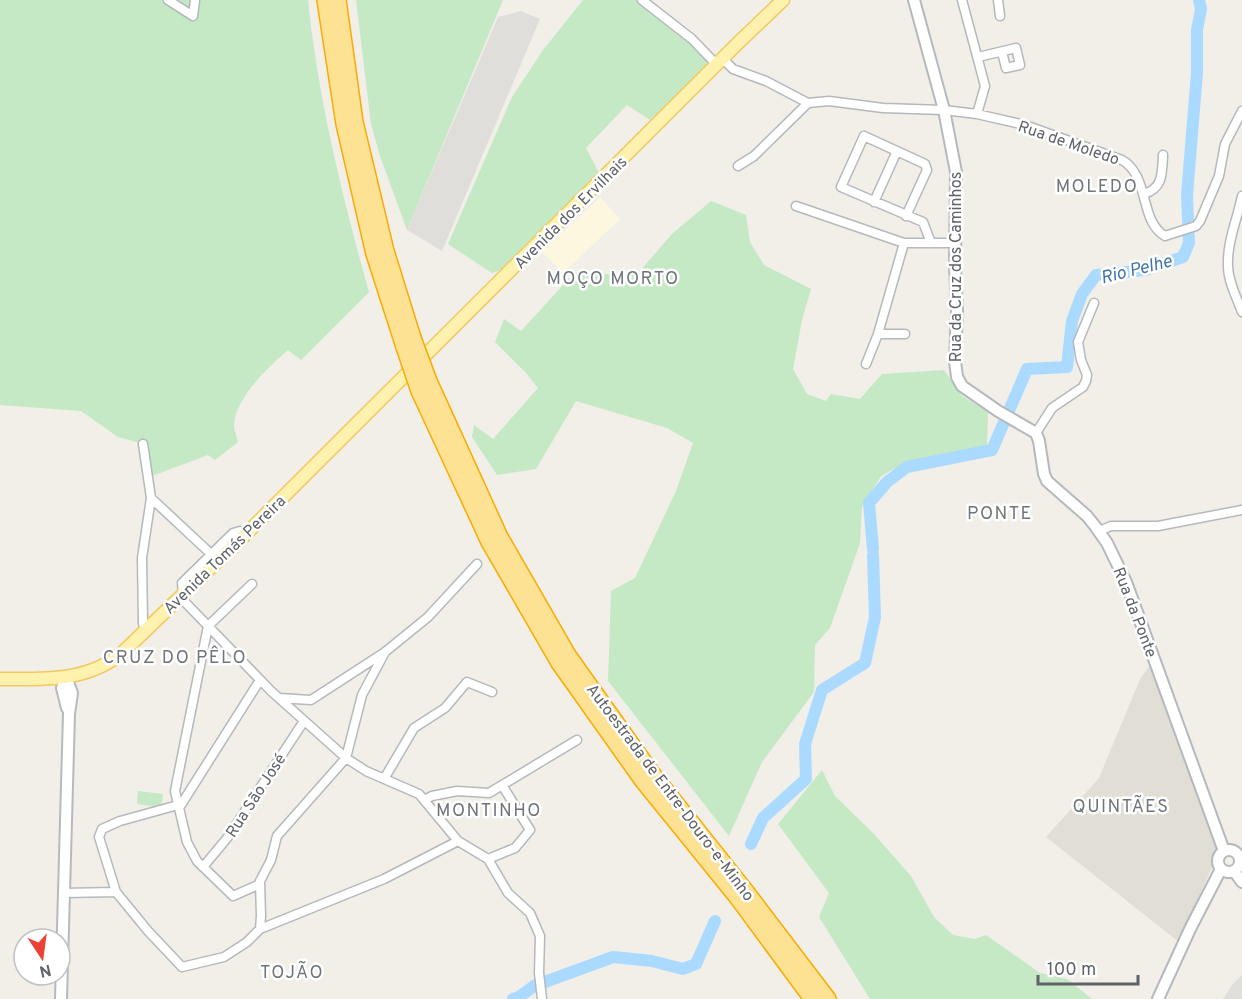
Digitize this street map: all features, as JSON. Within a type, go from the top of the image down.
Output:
[{"type":"highway","name":"Autoestrada de Entre-Douro-e-Minho","points":[[325,0],[344,124],[374,254],[424,386],[489,542],[559,663],[642,780],[736,896],[812,999]]},
{"type":"highway","name":"Autoestrada de Entre-Douro-e-Minho","points":[[338,0],[355,122],[408,342]]},
{"type":"highway","name":"Autoestrada de Entre-Douro-e-Minho","points":[[424,386],[500,537],[568,655],[652,772],[746,890],[828,999]]},
{"type":"main road","name":"Avenida dos Ervilhais","points":[[416,364],[783,0]]},
{"type":"main road","name":"Avenida Tomás Pereira","points":[[0,679],[66,677],[97,669],[113,660],[246,534],[416,364]]},
{"type":"street","points":[[168,0],[193,16],[195,0]]},
{"type":"street","points":[[642,0],[720,62],[766,81],[808,103],[754,156],[738,166]]},
{"type":"street","name":"Rua da Cruz dos Caminhos","points":[[914,0],[944,110],[957,182],[955,243],[957,377],[962,386],[998,411],[1036,433]]},
{"type":"street","points":[[962,0],[985,86],[977,114]]},
{"type":"street","points":[[998,0],[1000,16]]},
{"type":"street","points":[[978,57],[1002,52]]},
{"type":"street","name":"Rua de Moledo","points":[[808,103],[829,101],[883,108],[944,110],[977,114],[1025,125],[1122,160],[1134,170],[1152,220],[1158,232],[1165,236],[1196,226],[1200,221],[1219,176],[1225,144],[1242,111]]},
{"type":"street","points":[[906,216],[927,170],[925,164],[864,136],[841,187],[906,216],[923,222],[931,243]]},
{"type":"street","points":[[874,202],[897,152]]},
{"type":"street","points":[[1144,194],[1152,192],[1159,186],[1163,156]]},
{"type":"street","points":[[1242,196],[1230,239],[1228,267],[1242,312]]},
{"type":"street","points":[[796,206],[904,243],[955,243]]},
{"type":"street","points":[[866,364],[878,334],[904,243]]},
{"type":"street","points":[[1036,433],[1052,408],[1083,387],[1086,381],[1087,375],[1081,360],[1078,342],[1094,303]]},
{"type":"street","points":[[878,334],[905,334]]},
{"type":"street","name":"Rua da Ponte","points":[[1036,433],[1040,441],[1047,481],[1087,516],[1098,531],[1126,582],[1224,851]]},
{"type":"street","points":[[143,444],[151,498],[142,558],[143,624],[148,628]]},
{"type":"street","points":[[151,498],[211,554]]},
{"type":"street","points":[[1098,531],[1111,526],[1158,526],[1242,510]]},
{"type":"street","points":[[246,534],[240,531],[233,533],[182,583],[181,595],[278,698],[346,758],[366,771],[419,794],[458,841],[488,859],[508,893],[530,914],[540,936],[541,994]]},
{"type":"street","points":[[278,698],[311,700],[385,652],[428,617],[477,564]]},
{"type":"street","points":[[252,584],[208,626],[175,791],[187,842],[197,861],[233,896],[258,885],[271,860],[277,836],[346,758],[362,695],[385,652]]},
{"type":"street","points":[[68,695],[76,684],[97,669]]},
{"type":"street","points":[[61,999],[69,714],[66,677]]},
{"type":"street","points":[[43,679],[68,695]]},
{"type":"street","points":[[260,680],[179,807],[120,821],[102,829],[99,837],[116,892],[182,967],[224,957],[247,942],[260,929],[384,879],[458,841]]},
{"type":"street","points":[[384,779],[414,728],[445,708],[467,682],[492,692]]},
{"type":"street","name":"Rua São José","points":[[203,867],[228,837],[304,721]]},
{"type":"street","points":[[424,800],[457,791],[489,793],[577,740]]},
{"type":"street","points":[[488,859],[515,848],[530,830],[502,785]]},
{"type":"street","points":[[1224,851],[1234,852],[1241,860],[1234,872],[1227,873],[1218,864],[1218,858],[1224,851]]},
{"type":"street","points":[[1158,999],[1221,869]]},
{"type":"street","points":[[1234,872],[1242,882]]},
{"type":"street","points":[[260,881],[260,929]]},
{"type":"street","points":[[64,893],[116,892]]},
{"type":"shaded area","points":[[521,11],[540,19],[442,251],[407,230],[498,17]]},
{"type":"shaded area","points":[[600,197],[620,219],[563,273],[542,252]]},
{"type":"shaded area","points":[[1151,664],[1218,848],[1210,872],[1179,942],[1046,837],[1099,778],[1141,677]]},
{"type":"shaded area","points":[[1242,975],[1242,999],[1223,999],[1231,986]]},
{"type":"green space","points":[[0,0],[308,0],[318,74],[332,147],[369,292],[301,360],[288,350],[271,365],[253,385],[239,407],[234,428],[238,442],[215,460],[208,455],[152,476],[147,445],[118,437],[81,411],[0,405]]},
{"type":"green space","points":[[356,0],[503,0],[407,230],[371,124]]},
{"type":"green space","points":[[583,0],[638,0],[709,59],[710,64],[650,120],[627,105],[586,148],[599,173],[501,270],[492,273],[448,244],[512,97],[543,50]]},
{"type":"green space","points":[[711,201],[746,215],[750,242],[764,265],[811,289],[802,320],[793,369],[807,394],[826,401],[831,394],[860,399],[882,374],[944,370],[962,396],[988,412],[987,446],[909,461],[881,476],[862,507],[860,543],[830,628],[815,645],[814,692],[762,762],[729,836],[608,681],[611,591],[635,578],[676,491],[693,443],[667,428],[576,401],[536,469],[497,475],[472,437],[474,425],[493,439],[538,388],[495,342],[504,319],[521,331],[575,272],[591,275],[639,272],[672,234]]},
{"type":"green space","points":[[822,770],[835,796],[874,834],[911,876],[934,917],[953,935],[975,939],[986,935],[1040,973],[1067,979],[1092,999],[870,999],[819,917],[829,893],[778,824]]},
{"type":"green space","points":[[138,791],[163,794],[161,807],[137,804]]},
{"type":"waterway","name":"Rio Pelhe","points":[[873,549],[869,503],[887,482],[907,467],[992,450],[1027,369],[1067,367],[1072,321],[1082,294],[1096,275],[1145,270],[1183,257],[1189,243],[1187,195],[1197,73],[1197,30],[1201,9],[1199,0]]},
{"type":"waterway","name":"Rio Pelhe","points":[[751,844],[763,818],[806,779],[805,744],[822,690],[865,663],[875,617],[873,555]]},
{"type":"waterway","name":"Rio Pelhe","points":[[513,999],[534,986],[613,957],[652,961],[683,969],[696,964],[715,921]]},
{"type":"district","name":"MOLEDO","points":[[1097,186]]},
{"type":"district","name":"MOÇO MORTO","points":[[613,278]]},
{"type":"district","name":"PONTE","points":[[1000,513]]},
{"type":"district","name":"CRUZ DO PÊLO","points":[[175,657]]},
{"type":"district","name":"QUINTÃES","points":[[1121,806]]},
{"type":"district","name":"MONTINHO","points":[[489,810]]},
{"type":"district","name":"TOJÃO","points":[[292,972]]}]
